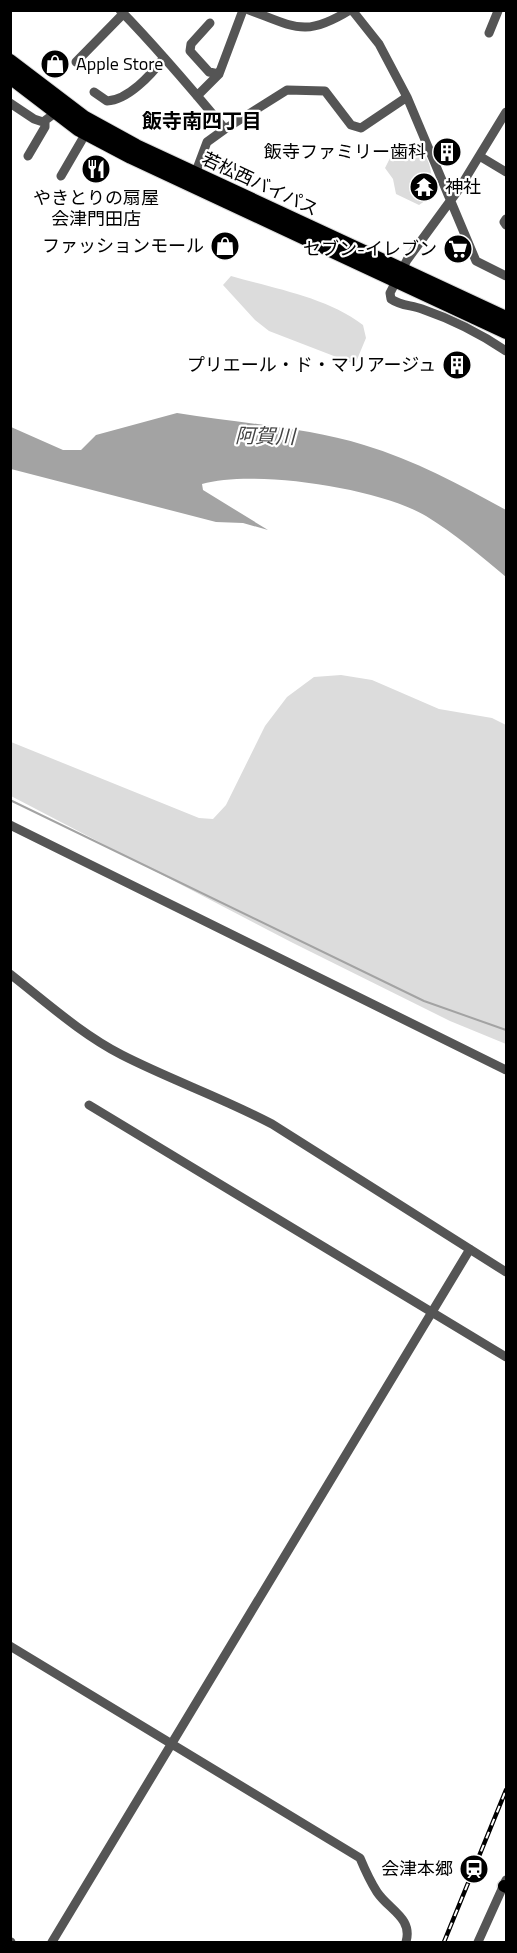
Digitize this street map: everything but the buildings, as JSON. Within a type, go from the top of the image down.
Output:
[{"type":"highway","name":"若松西バイパス","points":[[10,61],[85,118],[399,274],[507,332]]},
{"type":"highway","name":"若松西バイパス","points":[[10,77],[50,117],[228,203],[507,318]]},
{"type":"street","points":[[197,96],[219,74],[243,10]]},
{"type":"street","points":[[249,10],[309,29],[326,25],[351,10],[379,44],[407,97],[476,261],[507,276]]},
{"type":"street","points":[[489,33],[496,11],[507,12]]},
{"type":"street","points":[[76,62],[122,12],[152,42],[163,59],[225,129]]},
{"type":"street","points":[[210,23],[191,44],[190,51],[209,72],[219,74]]},
{"type":"street","points":[[94,92],[107,101],[114,100],[140,83],[163,59]]},
{"type":"street","points":[[195,174],[207,142],[287,90],[325,91],[351,125],[361,128],[407,97]]},
{"type":"street","points":[[10,103],[34,119],[50,117]]},
{"type":"street","points":[[507,112],[450,203],[399,274],[390,293],[391,299],[396,303],[429,311],[488,338],[507,351]]},
{"type":"street","points":[[28,156],[50,117]]},
{"type":"street","points":[[62,176],[86,133]]},
{"type":"street","points":[[481,156],[507,172]]},
{"type":"street","points":[[507,219],[504,222],[507,225]]},
{"type":"street","points":[[10,825],[507,1070]]},
{"type":"street","points":[[10,974],[84,1032],[121,1054],[238,1106],[272,1124],[507,1272]]},
{"type":"street","points":[[89,1105],[507,1357]]},
{"type":"street","points":[[52,1942],[173,1745],[470,1249]]},
{"type":"street","points":[[10,1646],[360,1858],[378,1895],[404,1920],[408,1928],[406,1942]]},
{"type":"street","points":[[478,1942],[506,1884]]},
{"type":"shaded area","points":[[414,148],[426,158],[430,166],[432,182],[439,188],[438,192],[419,205],[396,194],[393,179],[385,168],[392,154]]},
{"type":"shaded area","points":[[231,276],[317,301],[349,315],[363,325],[366,338],[356,362],[352,363],[269,331],[255,320],[223,285]]},
{"type":"shaded area","points":[[341,675],[372,680],[439,709],[492,718],[506,725],[506,1044],[450,1021],[293,943],[11,796],[11,742],[199,818],[213,819],[226,805],[265,726],[287,697],[314,677]]},
{"type":"water","name":"阿賀川","points":[[177,413],[341,439],[401,458],[454,482],[506,510],[506,577],[457,537],[426,516],[378,497],[348,490],[283,480],[225,480],[202,484],[203,490],[268,530],[243,523],[216,522],[11,469],[11,427],[63,450],[81,450],[96,435]]},
{"type":"waterway","points":[[10,800],[424,1001],[506,1030]]},
{"type":"railway","points":[[444,1942],[506,1790]]},
{"type":"place","name":"Apple Store","points":[[55,64]]},
{"type":"place","name":"飯寺ファミリー歯科","points":[[447,152]]},
{"type":"place","name":"やきとりの扇屋 会津門田店","points":[[96,169]]},
{"type":"place","name":"神社","points":[[424,187]]},
{"type":"place","name":"ファッションモール","points":[[225,246]]},
{"type":"place","name":"セブン-イレブン","points":[[458,249]]},
{"type":"place","name":"プリエール・ド・マリアージュ","points":[[457,365]]},
{"type":"place","name":"会津本郷","points":[[474,1869]]},
{"type":"district","name":"飯寺南四丁目","points":[[202,121]]}]
